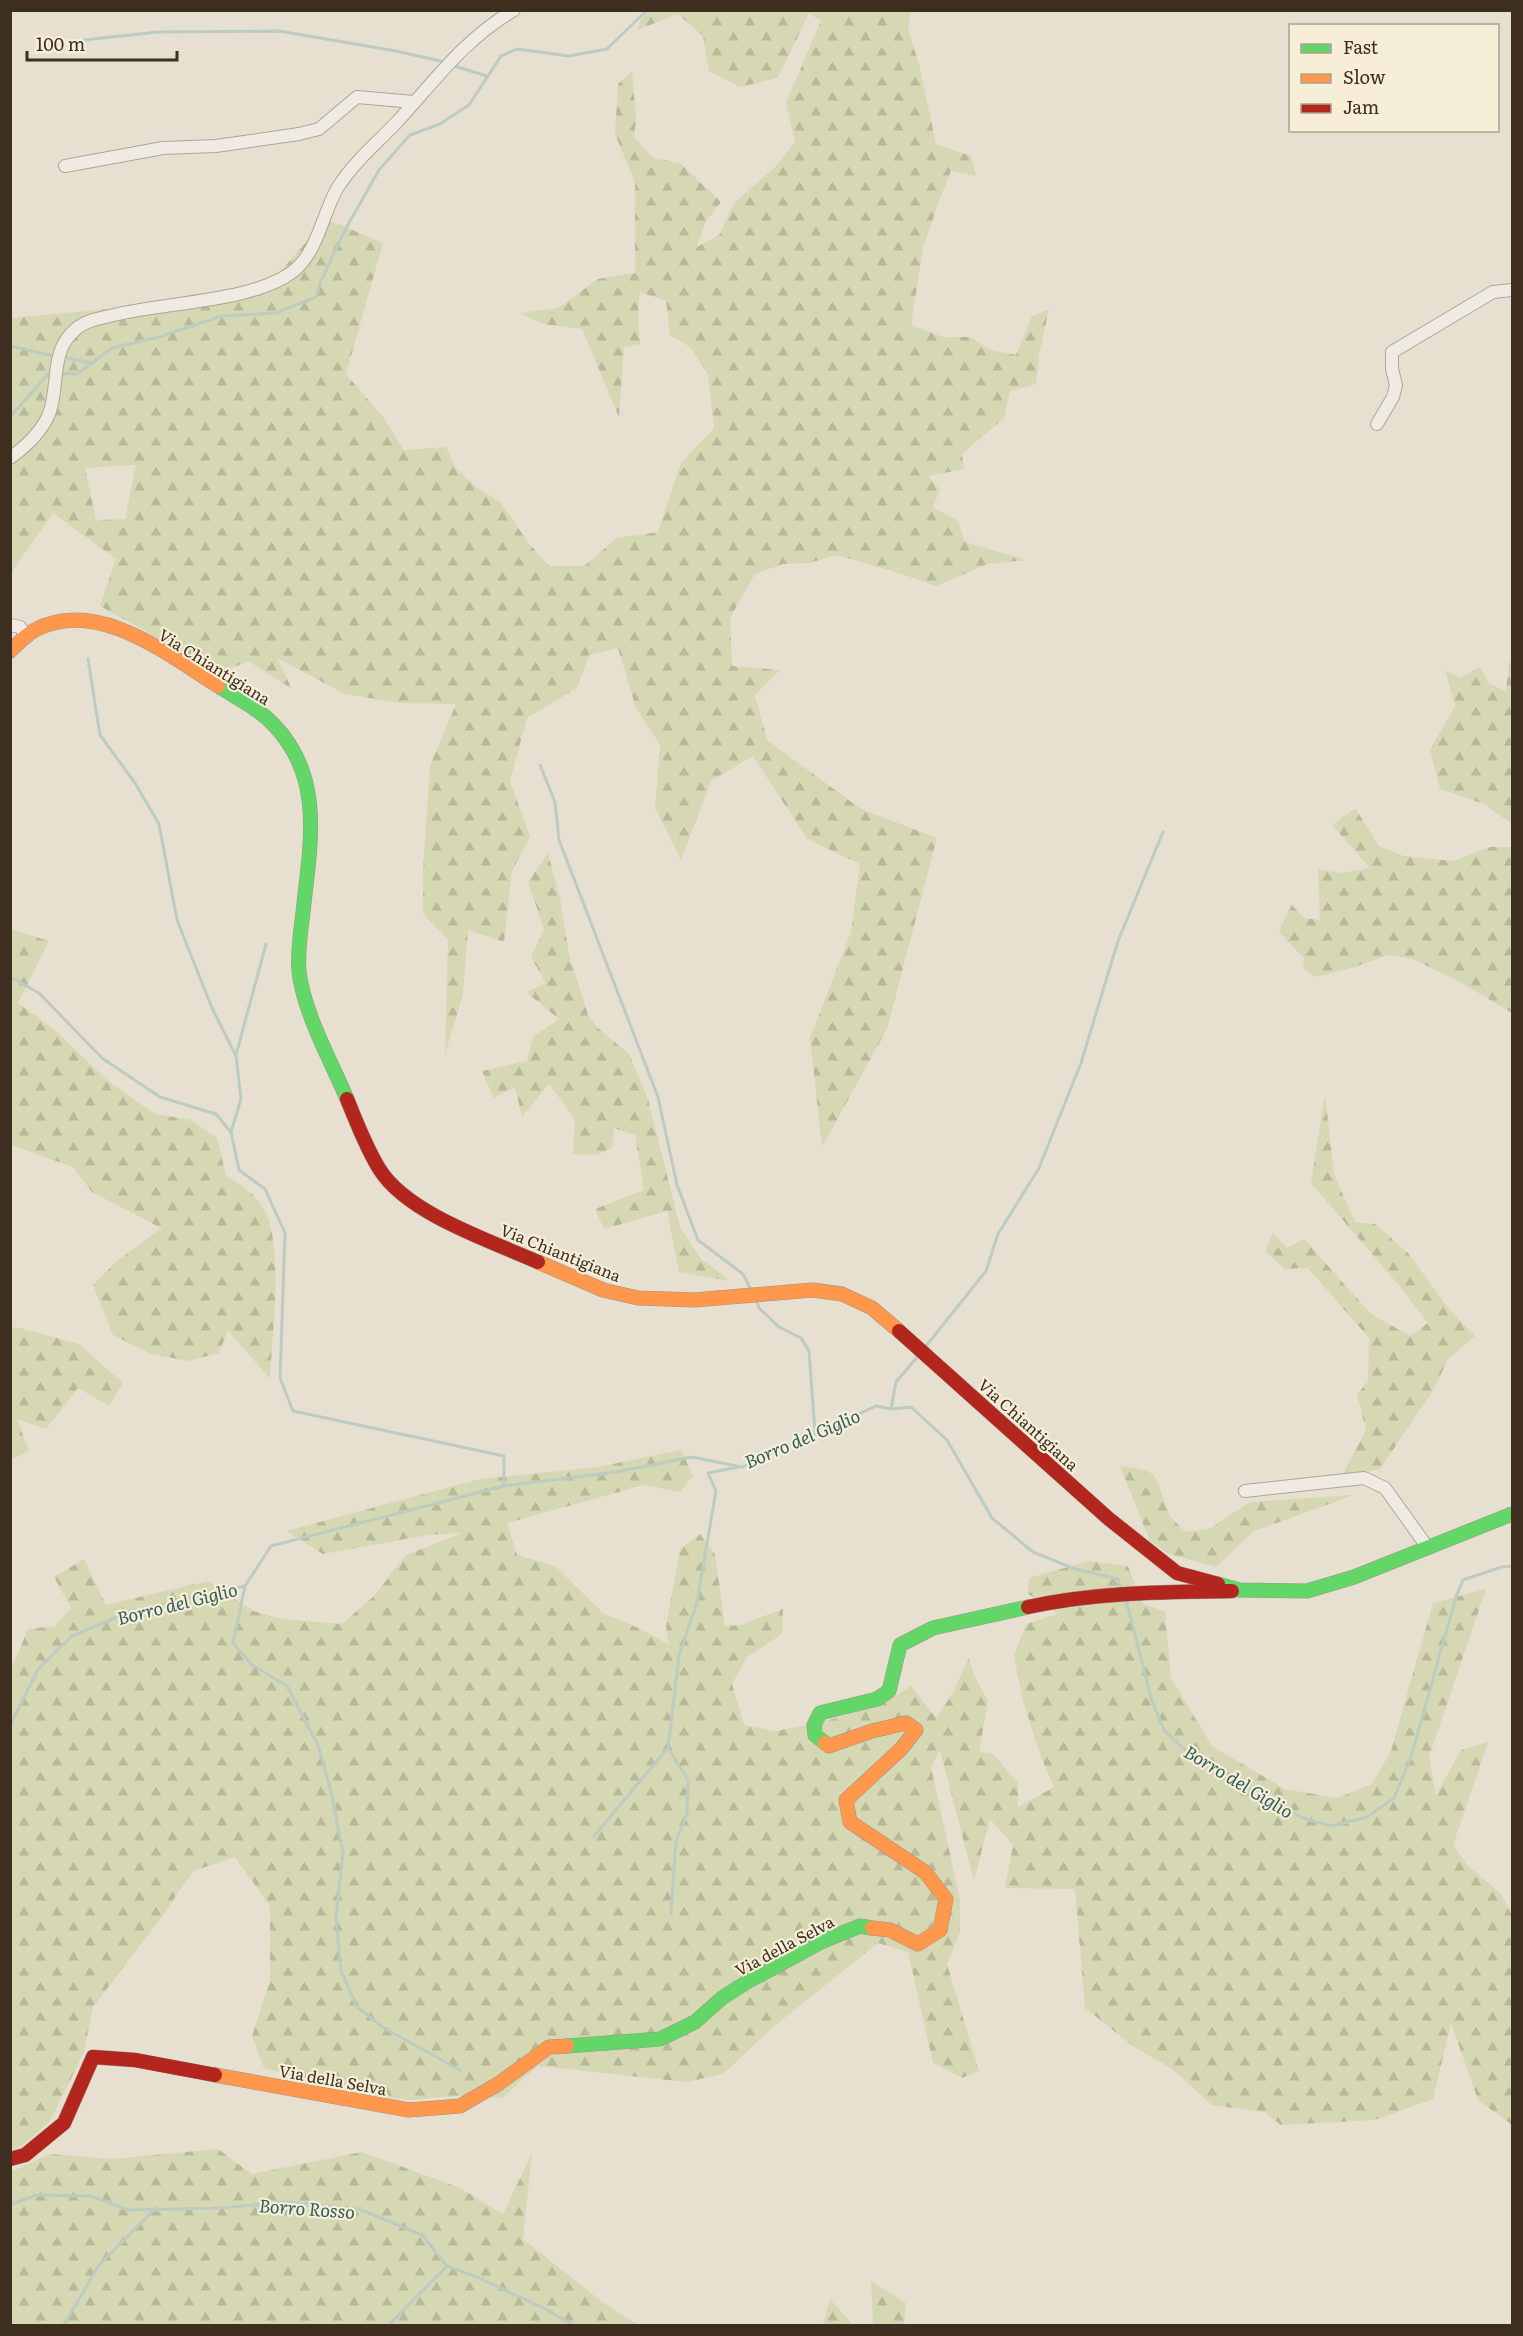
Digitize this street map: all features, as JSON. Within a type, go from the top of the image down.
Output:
[{"type":"main road","name":"Via Chiantigiana","points":[[10,651],[34,630],[57,622],[83,619],[103,622],[128,631],[258,711],[288,742],[303,773],[311,801],[312,832],[299,970],[310,1012],[367,1146],[381,1172],[403,1196],[438,1218],[603,1290],[638,1298],[667,1301],[813,1290],[842,1294],[872,1308],[941,1366],[1109,1519],[1177,1574],[1239,1590],[1307,1591],[1354,1577],[1512,1514]]},
{"type":"main road","name":"Via della Selva","points":[[10,2158],[25,2156],[64,2123],[93,2057],[135,2061],[409,2110],[460,2106],[498,2084],[549,2047],[660,2039],[695,2022],[722,1998],[747,1982],[823,1941],[860,1926],[890,1930],[918,1944],[940,1929],[946,1899],[925,1872],[850,1822],[846,1800],[901,1749],[916,1730],[906,1723],[872,1731],[829,1746],[815,1735],[814,1725],[820,1713],[877,1699],[889,1690],[900,1645],[933,1628],[1061,1600],[1137,1593],[1239,1590]]},
{"type":"street","points":[[10,458],[24,447],[49,414],[58,355],[76,329],[92,320],[128,311],[260,290],[282,279],[298,267],[306,255],[337,188],[355,164],[458,52],[495,22],[514,10]]},
{"type":"street","points":[[65,166],[163,148],[216,146],[299,134],[319,129],[357,98],[414,102]]},
{"type":"street","points":[[1377,424],[1393,397],[1396,384],[1392,369],[1392,352],[1493,292],[1512,290]]},
{"type":"street","points":[[10,625],[20,627],[27,637]]},
{"type":"street","points":[[1245,1491],[1364,1478],[1385,1488],[1428,1548]]},
{"type":"green space","points":[[644,11],[911,11],[908,30],[919,64],[936,144],[971,156],[976,176],[951,171],[923,248],[911,325],[943,337],[970,337],[991,350],[1016,355],[1032,316],[1049,309],[1039,355],[1036,384],[1010,391],[1004,418],[962,454],[964,469],[928,476],[940,490],[933,507],[958,521],[965,542],[1027,560],[988,564],[936,586],[836,555],[809,563],[783,564],[755,574],[730,618],[732,666],[780,670],[755,695],[767,740],[861,809],[937,838],[887,1029],[822,1147],[810,1038],[851,932],[860,864],[807,839],[753,756],[711,781],[681,860],[655,808],[660,745],[636,708],[618,648],[589,655],[577,688],[527,718],[510,781],[530,836],[512,871],[504,942],[468,930],[463,995],[445,1054],[448,939],[423,914],[423,868],[430,766],[456,704],[400,703],[345,694],[277,658],[292,689],[248,661],[221,673],[100,606],[116,559],[53,513],[11,573],[11,318],[260,295],[326,219],[383,243],[346,374],[383,417],[404,450],[446,447],[455,467],[475,486],[500,502],[528,542],[549,566],[584,566],[617,538],[658,532],[681,463],[714,428],[708,374],[690,347],[670,335],[666,301],[640,292],[638,316],[640,344],[624,347],[619,417],[582,329],[543,324],[519,313],[558,308],[598,279],[635,273],[635,182],[615,134],[618,84],[632,71],[636,119],[634,137],[653,158],[680,163],[721,202],[706,221],[697,247],[720,234],[733,204],[776,166],[795,142],[786,103],[821,21],[809,13],[778,78],[740,87],[709,71],[703,36],[678,14],[637,30]],"holes":[[[136,465],[125,519],[96,520],[85,468]]]},
{"type":"green space","points":[[1509,662],[1512,663],[1512,824],[1484,804],[1440,789],[1430,750],[1455,706],[1445,670],[1460,678],[1479,667],[1490,684],[1506,691]]},
{"type":"green space","points":[[1355,808],[1379,846],[1404,856],[1454,861],[1490,847],[1512,847],[1512,1013],[1460,982],[1413,959],[1387,955],[1355,967],[1316,977],[1303,969],[1304,958],[1279,932],[1291,904],[1304,918],[1320,920],[1318,869],[1340,873],[1370,868],[1332,825]]},
{"type":"green space","points":[[548,853],[560,898],[569,954],[588,1015],[598,1028],[629,1054],[648,1099],[680,1227],[700,1258],[730,1281],[679,1272],[667,1211],[604,1229],[595,1209],[644,1190],[635,1135],[614,1128],[612,1148],[597,1155],[573,1154],[575,1119],[549,1084],[522,1117],[515,1087],[494,1098],[482,1071],[527,1061],[533,1037],[559,1019],[526,992],[546,983],[531,957],[544,929],[528,882]]},
{"type":"green space","points":[[13,930],[49,941],[18,1003],[55,1030],[108,1081],[155,1114],[191,1120],[217,1138],[226,1176],[252,1194],[264,1209],[274,1245],[275,1267],[270,1379],[228,1330],[219,1353],[188,1361],[151,1354],[113,1335],[93,1285],[117,1261],[161,1228],[92,1192],[73,1167],[11,1145],[10,933]]},
{"type":"green space","points":[[1325,1094],[1334,1174],[1355,1222],[1375,1224],[1408,1253],[1449,1309],[1475,1336],[1448,1359],[1434,1389],[1380,1469],[1342,1476],[1366,1430],[1357,1395],[1368,1381],[1369,1338],[1308,1268],[1285,1269],[1265,1251],[1273,1233],[1287,1248],[1304,1239],[1371,1314],[1410,1336],[1428,1323],[1402,1289],[1311,1183]]},
{"type":"green space","points":[[16,1327],[79,1344],[123,1383],[109,1406],[78,1388],[46,1429],[17,1419],[29,1451],[11,1460],[10,1328]]},
{"type":"green space","points":[[681,1450],[693,1476],[680,1492],[644,1485],[507,1523],[517,1555],[555,1566],[603,1613],[645,1631],[669,1645],[666,1626],[680,1549],[700,1534],[715,1554],[725,1626],[740,1625],[783,1609],[782,1634],[747,1657],[732,1684],[744,1725],[776,1731],[826,1721],[881,1705],[911,1686],[936,1718],[951,1696],[969,1658],[975,1677],[988,1701],[979,1752],[993,1754],[1018,1783],[1018,1807],[1054,1787],[1041,1757],[1023,1701],[1014,1656],[1026,1624],[1058,1614],[1027,1593],[1029,1578],[1089,1561],[1128,1566],[1142,1603],[1165,1612],[1171,1678],[1212,1746],[1285,1789],[1337,1798],[1372,1784],[1391,1751],[1433,1603],[1486,1589],[1429,1757],[1436,1795],[1461,1750],[1488,1742],[1453,1845],[1467,1865],[1501,1894],[1512,1915],[1512,2125],[1478,2100],[1451,2023],[1433,2099],[1375,2120],[1281,2125],[1264,2112],[1212,2105],[1171,2068],[1134,2047],[1085,2008],[1075,1889],[1005,1888],[1013,1845],[990,1819],[974,1881],[940,1750],[931,1767],[960,1900],[960,1932],[947,1964],[979,2071],[962,2078],[933,2063],[908,1952],[878,1943],[772,2028],[723,2074],[686,2082],[538,2066],[502,2098],[457,2096],[409,2100],[365,2094],[264,2068],[252,2036],[270,1980],[270,1906],[235,1857],[193,1871],[159,1921],[93,2007],[84,2052],[50,2121],[21,2147],[11,2150],[11,1667],[28,1629],[55,1626],[71,1608],[54,1577],[84,1559],[106,1605],[208,1581],[253,1611],[282,1619],[342,1624],[374,1596],[406,1555],[462,1533],[428,1535],[323,1554],[286,1531],[480,1479],[598,1467]]},
{"type":"green space","points":[[1120,1466],[1143,1470],[1154,1476],[1168,1512],[1185,1532],[1209,1529],[1250,1502],[1354,1495],[1254,1531],[1216,1567],[1169,1554],[1150,1541]]},
{"type":"green space","points":[[218,2149],[252,2174],[362,2152],[460,2188],[503,2214],[532,2153],[523,2239],[605,2304],[638,2325],[11,2325],[11,2172],[50,2154],[112,2159]]},
{"type":"green space","points":[[871,2281],[906,2303],[904,2325],[873,2325]]},
{"type":"green space","points":[[830,2299],[853,2325],[823,2325]]},
{"type":"waterway","points":[[58,373],[77,374],[112,348],[159,337],[222,316],[276,313],[316,297],[345,230],[379,170],[410,135],[440,124],[469,105],[501,56],[517,49],[569,56],[607,49],[647,10]]},
{"type":"waterway","points":[[84,40],[158,32],[279,31],[396,51],[445,62]]},
{"type":"waterway","points":[[451,65],[487,76]]},
{"type":"waterway","points":[[10,346],[54,356]]},
{"type":"waterway","points":[[64,357],[91,363]]},
{"type":"waterway","points":[[10,417],[49,373],[52,373]]},
{"type":"waterway","points":[[88,659],[100,735],[135,783],[159,824],[177,920],[212,1008],[236,1056],[241,1099],[231,1132],[239,1170],[265,1189],[285,1233],[280,1378],[293,1411],[504,1456],[504,1486]]},
{"type":"waterway","points":[[540,765],[555,802],[559,840],[658,1097],[677,1185],[698,1240],[743,1274],[750,1288]]},
{"type":"waterway","points":[[926,1346],[986,1271],[998,1234],[1039,1168],[1081,1063],[1118,941],[1163,832]]},
{"type":"waterway","points":[[236,1055],[266,944]]},
{"type":"waterway","points":[[10,977],[39,993],[102,1058],[160,1097],[216,1114],[230,1131]]},
{"type":"waterway","points":[[757,1302],[759,1308],[779,1327],[801,1338],[809,1351],[815,1432]]},
{"type":"waterway","points":[[891,1409],[896,1382],[918,1356]]},
{"type":"waterway","name":"Borro del Giglio","points":[[10,1725],[39,1668],[72,1636],[129,1612],[245,1586],[271,1546],[504,1486],[616,1472],[692,1457],[742,1467],[876,1406],[891,1409],[911,1407],[947,1440],[992,1518],[1033,1552],[1075,1569],[1118,1579],[1121,1588]]},
{"type":"waterway","points":[[594,1836],[668,1748],[679,1656],[697,1602],[716,1491],[708,1473],[738,1467]]},
{"type":"waterway","name":"Borro del Giglio","points":[[1126,1600],[1152,1701],[1164,1730],[1188,1753],[1300,1817],[1330,1826],[1367,1817],[1394,1798],[1411,1757],[1456,1597],[1463,1580],[1512,1566]]},
{"type":"waterway","points":[[245,1586],[233,1643],[252,1665],[287,1686],[318,1745],[331,1791],[343,1853],[336,1918],[341,1970],[356,2006],[382,2027],[460,2070]]},
{"type":"waterway","points":[[668,1748],[688,1780],[687,1814],[676,1841],[671,1913]]},
{"type":"waterway","name":"Borro Rosso","points":[[10,2205],[36,2195],[91,2196],[128,2210],[221,2208],[284,2202],[359,2209],[422,2235],[447,2266],[544,2308],[575,2326]]},
{"type":"waterway","points":[[62,2326],[98,2266],[155,2209]]},
{"type":"waterway","points":[[388,2326],[447,2266]]},
{"type":"traffic: fast","points":[[218,686],[248,704],[274,725],[290,745],[307,787],[311,832],[299,945],[299,971],[306,1003],[318,1036],[347,1099]]},
{"type":"traffic: fast","points":[[1218,1584],[1239,1590],[1307,1591],[1354,1577],[1512,1514]]},
{"type":"traffic: fast","points":[[825,1743],[815,1735],[814,1725],[820,1713],[877,1699],[889,1691],[900,1645],[933,1628],[1028,1607]]},
{"type":"traffic: fast","points":[[567,2046],[660,2039],[695,2022],[722,1998],[747,1982],[823,1941],[860,1926],[872,1928]]},
{"type":"traffic: slow","points":[[10,651],[35,630],[59,622],[83,620],[107,625],[131,634],[177,659],[218,686]]},
{"type":"traffic: slow","points":[[538,1262],[603,1290],[638,1298],[694,1300],[813,1290],[842,1294],[872,1308],[899,1331]]},
{"type":"traffic: slow","points":[[825,1743],[829,1746],[872,1731],[906,1723],[916,1730],[901,1749],[846,1800],[850,1822],[925,1872],[946,1899],[940,1930],[918,1944],[890,1930],[872,1928]]},
{"type":"traffic: slow","points":[[215,2075],[409,2110],[460,2106],[498,2084],[549,2047],[567,2046]]},
{"type":"traffic: jam","points":[[347,1099],[370,1153],[393,1186],[410,1200],[452,1225],[538,1262]]},
{"type":"traffic: jam","points":[[899,1331],[1109,1519],[1177,1573],[1218,1584]]},
{"type":"traffic: jam","points":[[1028,1607],[1104,1596],[1232,1591]]},
{"type":"traffic: jam","points":[[10,2159],[25,2155],[64,2123],[93,2057],[135,2060],[215,2075]]}]
